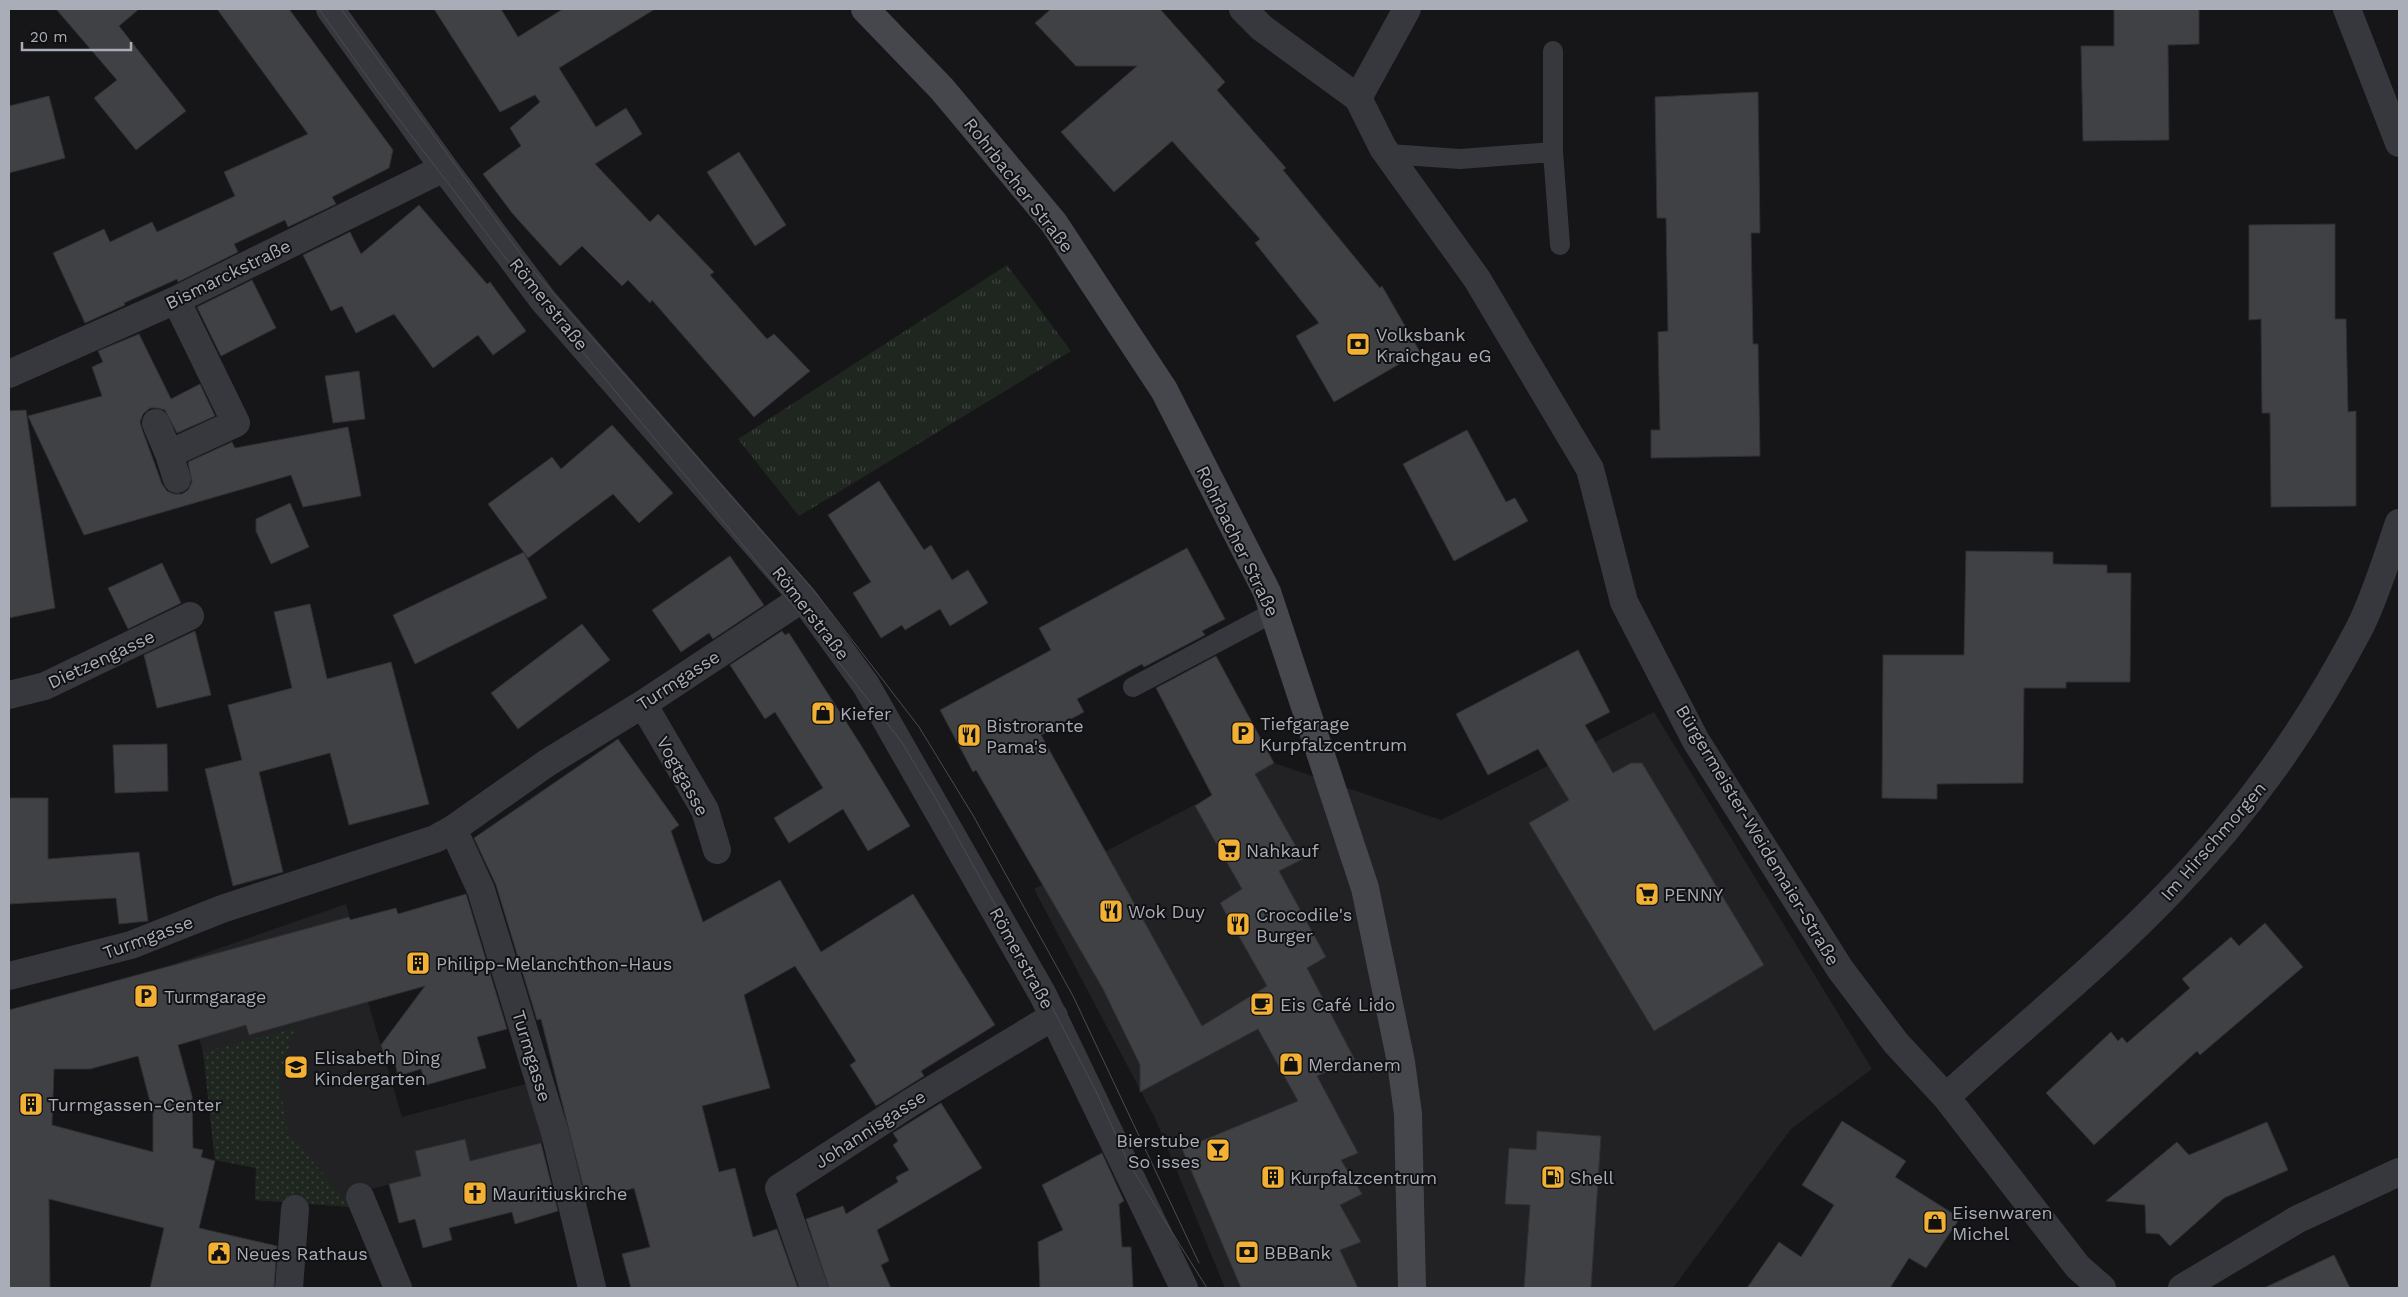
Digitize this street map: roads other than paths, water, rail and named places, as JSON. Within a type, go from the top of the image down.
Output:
[{"type":"main road","name":"Rohrbacher Straße","points":[[865,9],[942,89],[1054,223],[1164,390],[1267,592],[1365,888],[1401,1062],[1408,1114],[1412,1288]]},
{"type":"street","name":"Römerstraße","points":[[330,9],[444,168],[543,300],[803,598],[866,685],[1024,960],[1060,1028],[1184,1288]]},
{"type":"street","name":"Bürgermeister-Weidemaier-Straße","points":[[1243,9],[1262,28],[1358,98],[1388,154],[1477,278],[1590,469],[1624,602],[1696,741],[1840,969],[1896,1043],[1946,1097],[2078,1267],[2102,1288]]},
{"type":"street","points":[[1358,98],[1407,9]]},
{"type":"street","points":[[2346,9],[2399,143]]},
{"type":"street","name":"Bismarckstraße","points":[[9,374],[176,300],[444,168]]},
{"type":"street","points":[[156,423],[173,467],[236,423],[176,300]]},
{"type":"street","name":"Im Hirschmorgen","points":[[1946,1097],[2162,900],[2204,855],[2252,798],[2281,761],[2360,627],[2399,523]]},
{"type":"street","name":"Turmgasse","points":[[9,976],[131,944],[222,909],[435,839],[454,829],[547,763],[643,704],[803,598]]},
{"type":"street","name":"Dietzengasse","points":[[9,695],[45,686],[190,616]]},
{"type":"street","name":"Vogtgasse","points":[[643,704],[705,810],[717,850]]},
{"type":"street","name":"Turmgasse","points":[[454,829],[481,890],[553,1124],[592,1288]]},
{"type":"street","name":"Johannisgasse","points":[[814,1288],[779,1188],[910,1103],[1060,1028]]},
{"type":"street","points":[[2182,1288],[2298,1219],[2399,1172]]},
{"type":"street","points":[[360,1197],[398,1288]]},
{"type":"street","points":[[289,1288],[295,1209]]},
{"type":"lane","points":[[1554,51],[1553,152],[1560,245]]},
{"type":"lane","points":[[1388,154],[1460,159],[1553,152]]},
{"type":"lane","points":[[1133,687],[1274,612]]},
{"type":"tram line","points":[[319,9],[378,92],[514,269],[810,626],[901,741],[936,799],[1051,1005],[1096,1091],[1128,1162],[1207,1288]]},
{"type":"tram line","points":[[341,9],[530,267],[816,593],[919,727],[974,817],[1073,996],[1199,1263]]},
{"type":"place","name":"Volksbank Kraichgau eG","points":[[1358,344]]},
{"type":"place","name":"Kiefer","points":[[823,713]]},
{"type":"place","name":"Tiefgarage Kurpfalzcentrum","points":[[1243,733]]},
{"type":"place","name":"Bistrorante Pama's","points":[[969,735]]},
{"type":"place","name":"Nahkauf","points":[[1229,850]]},
{"type":"place","name":"PENNY","points":[[1647,894]]},
{"type":"place","name":"Wok Duy","points":[[1111,911]]},
{"type":"place","name":"Crocodile's Burger","points":[[1238,924]]},
{"type":"place","name":"Philipp-Melanchthon-Haus","points":[[418,963]]},
{"type":"place","name":"Turmgarage","points":[[146,996]]},
{"type":"place","name":"Eis Café Lido","points":[[1262,1004]]},
{"type":"place","name":"Merdanem","points":[[1291,1064]]},
{"type":"place","name":"Elisabeth Ding Kindergarten","points":[[296,1067]]},
{"type":"place","name":"Turmgassen-Center","points":[[31,1104]]},
{"type":"place","name":"Bierstube So isses","points":[[1218,1150]]},
{"type":"place","name":"Kurpfalzcentrum","points":[[1273,1177]]},
{"type":"place","name":"Shell","points":[[1553,1177]]},
{"type":"place","name":"Mauritiuskirche","points":[[475,1193]]},
{"type":"place","name":"Eisenwaren Michel","points":[[1935,1222]]},
{"type":"place","name":"BBBank","points":[[1247,1252]]},
{"type":"place","name":"Neues Rathaus","points":[[219,1253]]}]
